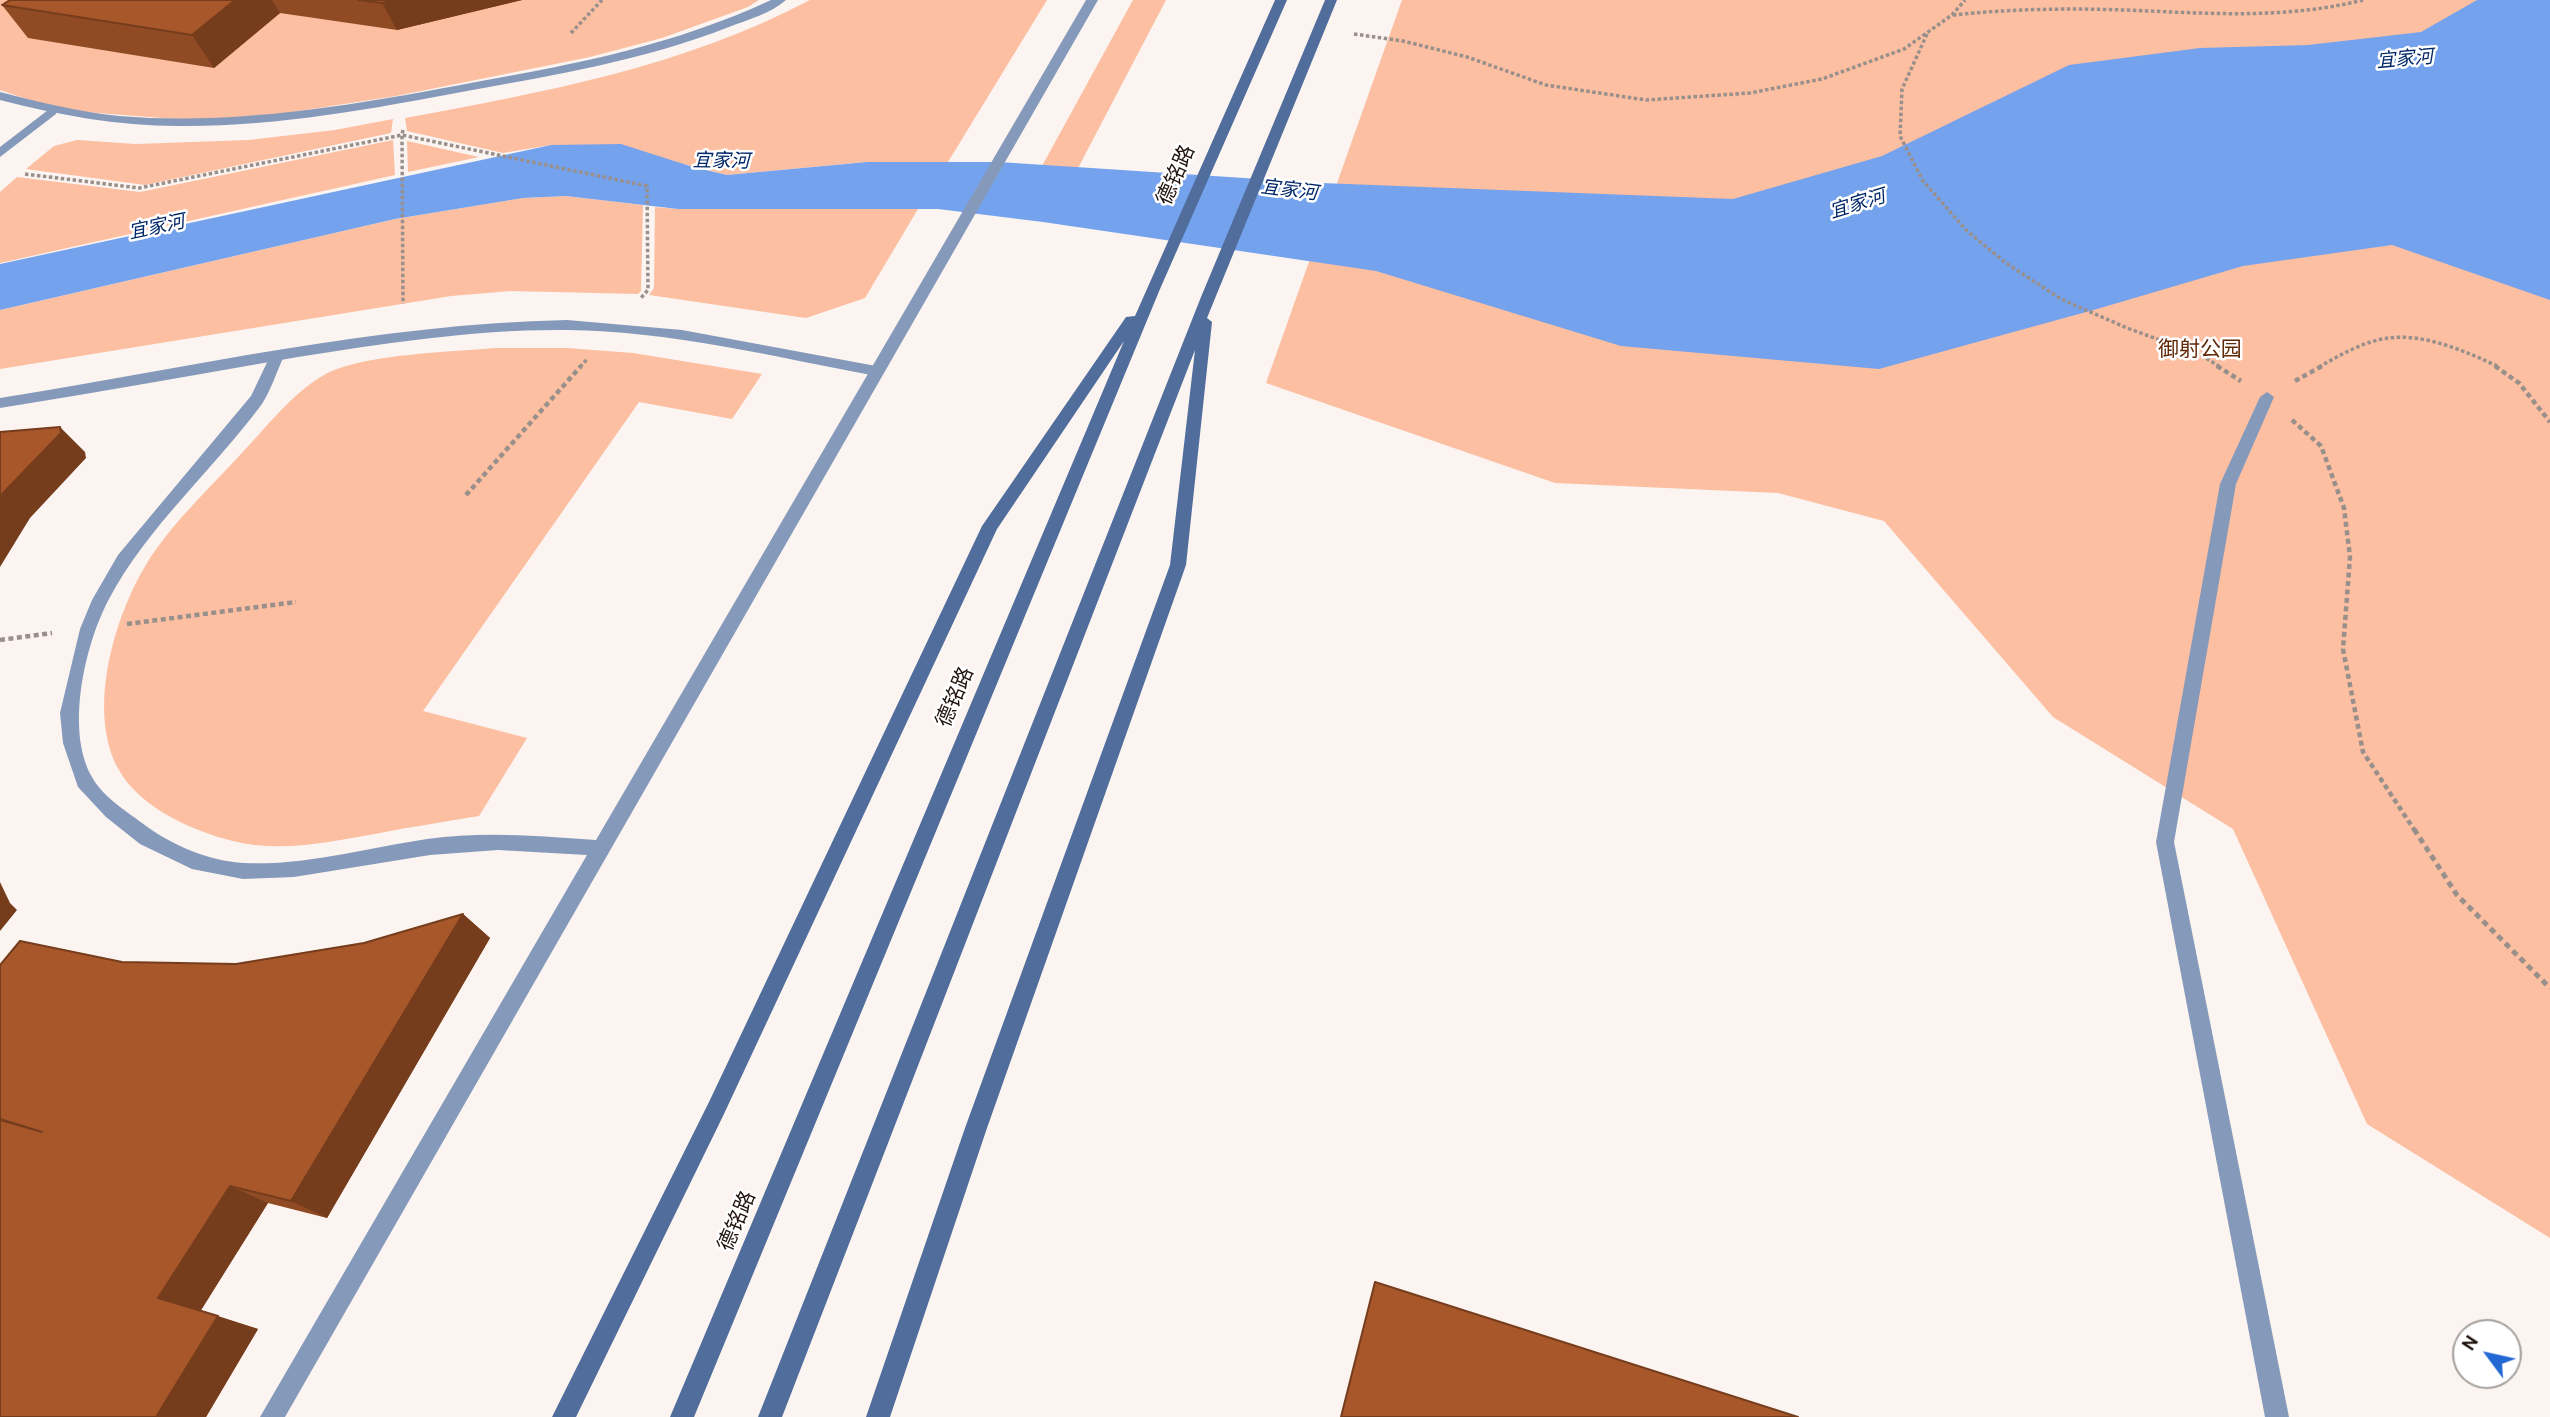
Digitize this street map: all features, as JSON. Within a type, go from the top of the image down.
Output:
[{"type":"street","points":[[0,96],[52,111],[118,120],[201,123],[309,116],[412,99],[628,56],[708,31],[780,0]]},
{"type":"street","points":[[272,1417],[1092,0]]},
{"type":"street","name":"德铭路","points":[[682,1417],[1153,289],[1281,0]]},
{"type":"street","points":[[770,1417],[1208,297],[1331,0]]},
{"type":"street","points":[[0,153],[52,111]]},
{"type":"street","points":[[564,1417],[716,1109],[990,526],[1153,289]]},
{"type":"street","points":[[878,1417],[976,1128],[1178,565],[1208,297]]},
{"type":"street","points":[[0,403],[404,336],[505,326],[570,325],[657,332],[876,371]]},
{"type":"street","points":[[277,356],[257,399],[124,559],[100,600],[88,629],[69,713],[72,743],[84,782],[112,811],[147,838],[192,861],[243,871],[294,869],[430,847],[498,842],[600,848]]},
{"type":"street","points":[[2267,397],[2228,484],[2165,842],[2277,1417]]},
{"type":"path","points":[[1319,29],[1416,44],[1467,57],[1546,85],[1646,100],[1750,93],[1822,79],[1905,49],[1952,15],[1965,0]]},
{"type":"path","points":[[1952,15],[2002,9],[2063,8],[2240,16],[2333,9],[2363,0]]},
{"type":"path","points":[[1927,34],[1902,89],[1900,136],[1923,181],[1967,231],[2006,263],[2061,299],[2127,328],[2201,355],[2267,397],[2321,446],[2344,508],[2350,557],[2343,649],[2363,752],[2457,895],[2550,988]]},
{"type":"path","points":[[404,336],[402,135],[412,99]]},
{"type":"path","points":[[21,173],[139,188],[402,135],[647,186],[648,290],[466,495]]},
{"type":"path","points":[[2267,397],[2347,352],[2389,337],[2435,343],[2478,358],[2510,374],[2550,422]]},
{"type":"path","points":[[0,640],[296,603]]},
{"type":"green space","points":[[0,0],[759,0],[748,7],[662,38],[590,57],[396,96],[267,116],[200,121],[59,110],[0,90]]},
{"type":"green space","points":[[810,0],[1047,0],[948,162],[867,162],[727,175],[670,161],[551,145],[503,153],[407,131],[405,118],[561,87],[663,60],[762,23]]},
{"type":"green space","points":[[1133,0],[1166,0],[1077,170],[1042,166]]},
{"type":"green space","name":"御射公园","points":[[1402,0],[2550,0],[2550,1238],[2367,1124],[2233,829],[2053,717],[1884,521],[1778,493],[1555,483],[1266,383]]},
{"type":"green space","points":[[393,119],[391,133],[145,185],[26,169],[54,146],[77,140],[136,144],[248,140],[335,130]]},
{"type":"green space","points":[[393,140],[395,175],[0,263],[0,192],[17,177],[140,192]]},
{"type":"green space","points":[[407,141],[479,157],[408,172]]},
{"type":"green space","points":[[566,196],[643,205],[641,291],[638,294],[510,291],[451,296],[0,369],[0,310],[395,219],[523,198]]},
{"type":"green space","points":[[655,207],[918,209],[865,298],[806,318],[649,295],[654,288]]},
{"type":"green space","points":[[496,348],[567,348],[633,353],[762,374],[732,419],[639,402],[423,711],[527,738],[479,816],[322,843],[268,846],[217,837],[154,807],[128,784],[109,747],[105,693],[108,665],[124,610],[157,548],[279,412],[324,375],[360,362],[383,358]]},
{"type":"water","name":"宜家河","points":[[2477,0],[2550,0],[2550,300],[2392,245],[2243,266],[1879,369],[1621,346],[1376,271],[1043,222],[938,209],[678,209],[566,196],[523,198],[395,219],[0,310],[0,264],[551,145],[621,144],[727,175],[867,162],[999,162],[1321,183],[1733,199],[1882,156],[2069,65],[2200,48],[2308,45],[2421,32]]},
{"type":"building","points":[[10,0],[235,0],[192,35],[2,5]]},
{"type":"building","points":[[358,0],[397,0],[382,3]]},
{"type":"building","points":[[60,427],[61,433],[0,497],[0,432]]},
{"type":"building","points":[[463,914],[291,1201],[230,1186],[158,1298],[218,1316],[156,1417],[0,1417],[0,1120],[42,1132],[0,1119],[0,965],[20,941],[122,962],[236,964],[364,943]]},
{"type":"building","points":[[1375,1282],[1798,1417],[1341,1417]]}]
